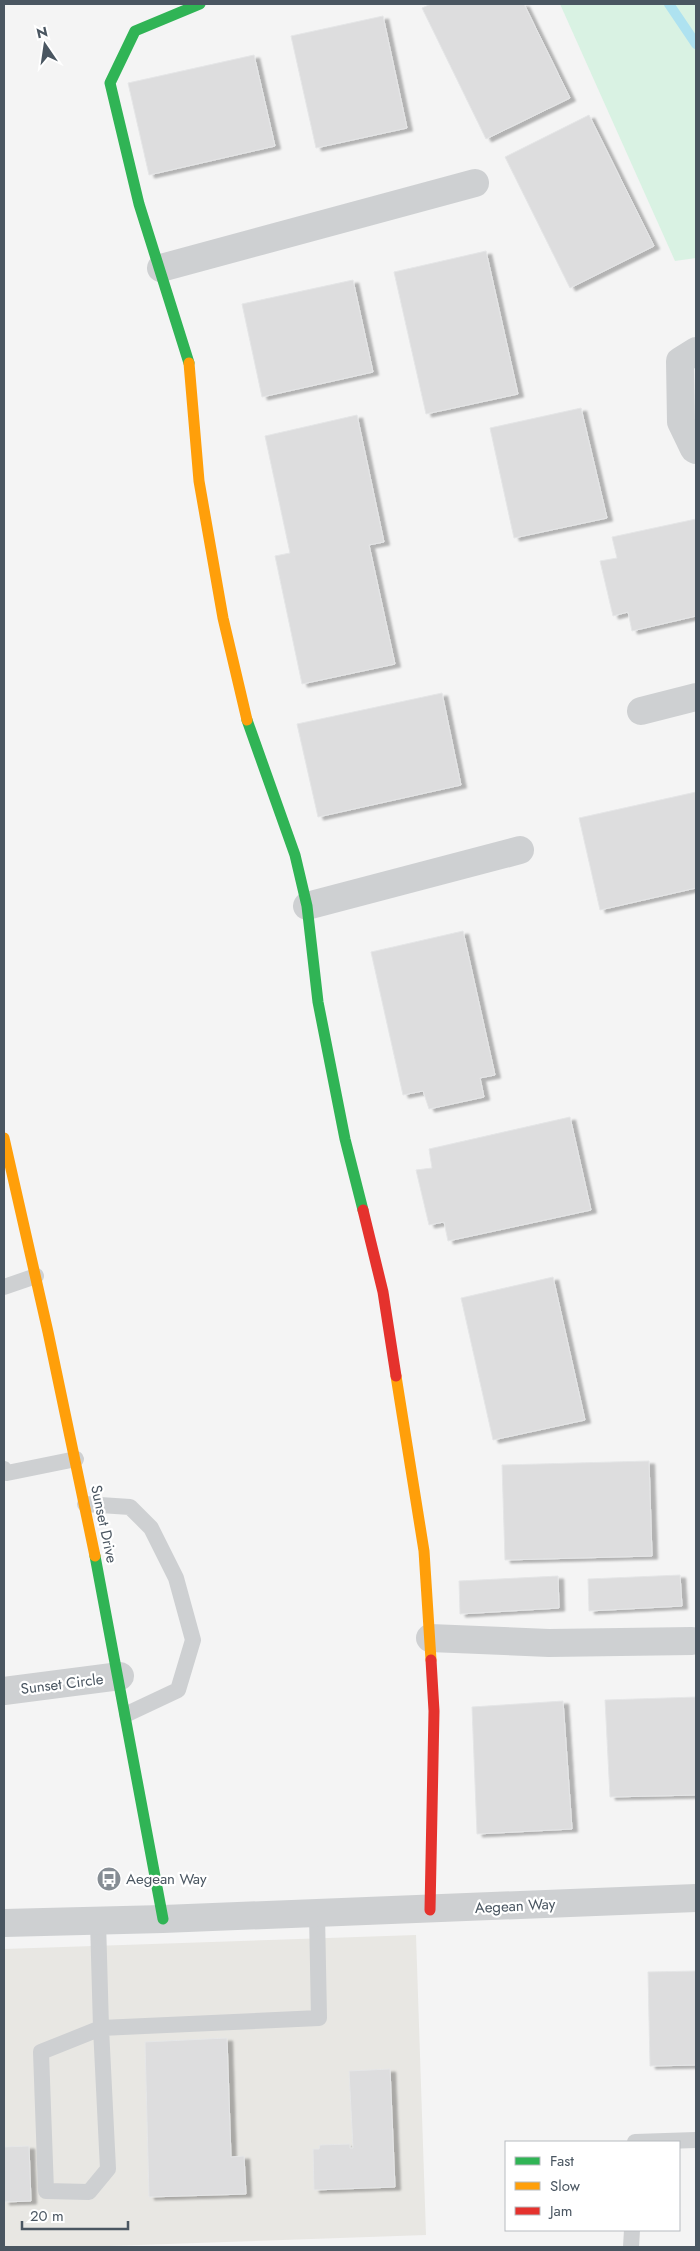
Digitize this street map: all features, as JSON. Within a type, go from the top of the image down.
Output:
[{"type":"street","points":[[200,4],[135,30],[110,83],[139,204],[161,268],[191,369],[200,481],[223,618],[246,716],[295,855],[307,906],[318,1002],[345,1139],[383,1292],[424,1551],[434,1711],[430,1910]]},
{"type":"street","points":[[161,268],[475,183]]},
{"type":"street","points":[[696,351],[680,361],[681,422],[696,450]]},
{"type":"street","points":[[641,711],[696,697]]},
{"type":"street","points":[[307,906],[520,850]]},
{"type":"street","name":"Sunset Drive","points":[[4,1138],[85,1504],[120,1676],[163,1919]]},
{"type":"street","points":[[430,1638],[549,1643],[692,1641]]},
{"type":"street","name":"Sunset Circle","points":[[4,1691],[120,1676]]},
{"type":"street","name":"Aegean Way","points":[[4,1923],[430,1910],[696,1898]]},
{"type":"lane","points":[[4,1287],[36,1276]]},
{"type":"lane","points":[[4,1469],[7,1473],[76,1460]]},
{"type":"lane","points":[[85,1504],[130,1507],[151,1528],[176,1578],[193,1640],[178,1690],[127,1714]]},
{"type":"lane","points":[[98,1921],[101,2028],[108,2169],[89,2192],[46,2191],[42,2052],[101,2028],[319,2018],[317,1914]]},
{"type":"lane","points":[[666,2141],[696,2140]]},
{"type":"lane","points":[[631,2247],[632,2231]]},
{"type":"shaded area","points":[[416,1935],[426,2235],[80,2247],[4,2247],[4,1949]]},
{"type":"green space","points":[[560,4],[696,4],[696,258],[675,261]]},
{"type":"building","points":[[431,4],[524,4],[570,98],[486,139],[422,8]]},
{"type":"building","points":[[383,16],[407,128],[316,148],[291,36]]},
{"type":"building","points":[[254,55],[275,146],[149,175],[128,83]]},
{"type":"building","points":[[589,115],[654,246],[570,288],[505,157]]},
{"type":"building","points":[[486,251],[518,394],[426,414],[394,272]]},
{"type":"building","points":[[353,280],[373,372],[262,397],[242,304]]},
{"type":"building","points":[[581,408],[607,518],[514,538],[490,428]]},
{"type":"building","points":[[357,415],[384,542],[369,545],[395,664],[302,684],[275,556],[290,553],[265,436]]},
{"type":"building","points":[[696,519],[696,616],[632,631],[628,612],[613,616],[600,561],[617,558],[612,537]]},
{"type":"building","points":[[442,693],[461,785],[318,817],[297,724]]},
{"type":"building","points":[[696,792],[696,888],[600,910],[579,818]]},
{"type":"building","points":[[463,931],[495,1075],[480,1078],[484,1097],[429,1109],[423,1091],[403,1095],[371,952]]},
{"type":"building","points":[[570,1117],[591,1210],[448,1241],[444,1222],[429,1225],[416,1170],[432,1168],[429,1149]]},
{"type":"building","points":[[553,1277],[585,1420],[493,1440],[461,1298]]},
{"type":"building","points":[[649,1461],[652,1556],[505,1560],[502,1465]]},
{"type":"building","points":[[680,1575],[682,1606],[589,1611],[588,1579]]},
{"type":"building","points":[[558,1576],[559,1608],[460,1614],[459,1581]]},
{"type":"building","points":[[696,1697],[696,1795],[610,1797],[605,1700]]},
{"type":"building","points":[[563,1701],[572,1829],[477,1834],[472,1707]]},
{"type":"building","points":[[696,1971],[696,2065],[650,2066],[648,1972]]},
{"type":"building","points":[[227,2038],[231,2157],[244,2156],[246,2194],[149,2197],[145,2042]]},
{"type":"building","points":[[390,2069],[395,2187],[314,2190],[313,2149],[319,2149],[320,2145],[350,2144],[350,2148],[353,2148],[349,2071]]},
{"type":"building","points":[[29,2146],[31,2201],[4,2202],[4,2147]]},
{"type":"waterway","points":[[669,4],[696,44]]},
{"type":"traffic: fast","points":[[189,363],[139,204],[110,83],[135,31],[200,4]]},
{"type":"traffic: fast","points":[[247,720],[295,855],[307,906],[318,1002],[345,1139],[363,1210]]},
{"type":"traffic: fast","points":[[95,1556],[163,1919]]},
{"type":"traffic: slow","points":[[189,363],[199,481],[223,618],[247,720]]},
{"type":"traffic: slow","points":[[4,1138],[48,1332],[95,1556]]},
{"type":"traffic: slow","points":[[396,1376],[424,1551],[431,1660]]},
{"type":"traffic: jam","points":[[363,1210],[383,1292],[396,1376]]},
{"type":"traffic: jam","points":[[430,1910],[434,1711],[431,1660]]},
{"type":"place","name":"Aegean Way","points":[[109,1879]]}]
